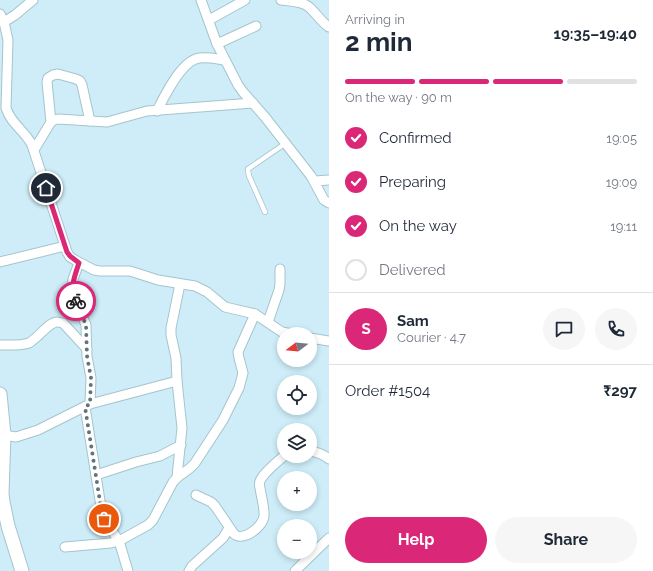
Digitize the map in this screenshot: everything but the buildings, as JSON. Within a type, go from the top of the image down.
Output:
[{"type":"street","points":[[34,0],[16,15],[1,18],[8,40],[6,108],[11,120],[29,138],[67,252],[79,263],[100,272],[130,271],[158,280],[201,289],[225,307],[255,314],[277,328]]},
{"type":"street","points":[[201,0],[217,44],[238,85],[286,143],[315,181],[324,200],[329,203]]},
{"type":"street","points":[[208,20],[245,0]]},
{"type":"street","points":[[281,0],[304,2],[323,23],[329,27]]},
{"type":"street","points":[[217,44],[256,26]]},
{"type":"street","points":[[157,111],[176,76],[192,60],[200,58],[225,60]]},
{"type":"street","points":[[51,122],[47,82],[48,78],[58,74],[80,81],[90,121]]},
{"type":"street","points":[[34,150],[51,122],[54,120],[63,119],[107,122],[147,111],[253,103]]},
{"type":"street","points":[[315,181],[329,180]]},
{"type":"street","points":[[0,262],[65,246]]},
{"type":"street","points":[[79,263],[73,279],[72,291],[86,325],[86,349],[91,378],[87,406],[102,513],[106,522],[119,541],[128,571]]},
{"type":"street","points":[[268,322],[280,284],[280,269]]},
{"type":"street","points":[[177,477],[182,428],[176,381],[176,358],[171,328],[180,284]]},
{"type":"street","points":[[65,547],[102,545],[119,541],[150,523],[173,482],[195,463],[223,420],[239,388],[243,373],[238,358],[238,352],[255,314]]},
{"type":"street","points":[[0,345],[28,343],[54,322],[58,321],[62,323],[86,349]]},
{"type":"street","points":[[317,339],[329,341]]},
{"type":"street","points":[[4,435],[16,437],[38,430],[87,406],[176,381]]},
{"type":"street","points":[[0,394],[1,421],[4,435],[1,502],[22,571]]},
{"type":"street","points":[[96,475],[160,456],[180,445]]},
{"type":"street","points":[[317,452],[329,459]]},
{"type":"street","points":[[196,495],[211,502],[229,528],[236,536],[240,537],[254,531],[261,524],[265,515],[259,484],[261,479],[277,462]]},
{"type":"street","points":[[189,571],[192,566],[223,538],[229,528]]},
{"type":"street","points":[[296,571],[329,538]]},
{"type":"lane","points":[[265,212],[249,176],[248,168],[286,143]]},
{"type":"way so far","points":[[76,301],[86,325],[87,356],[91,378],[90,404],[85,407],[104,519]]},
{"type":"route","points":[[46,188],[67,252],[79,263],[72,285],[72,291],[76,301]]}]
